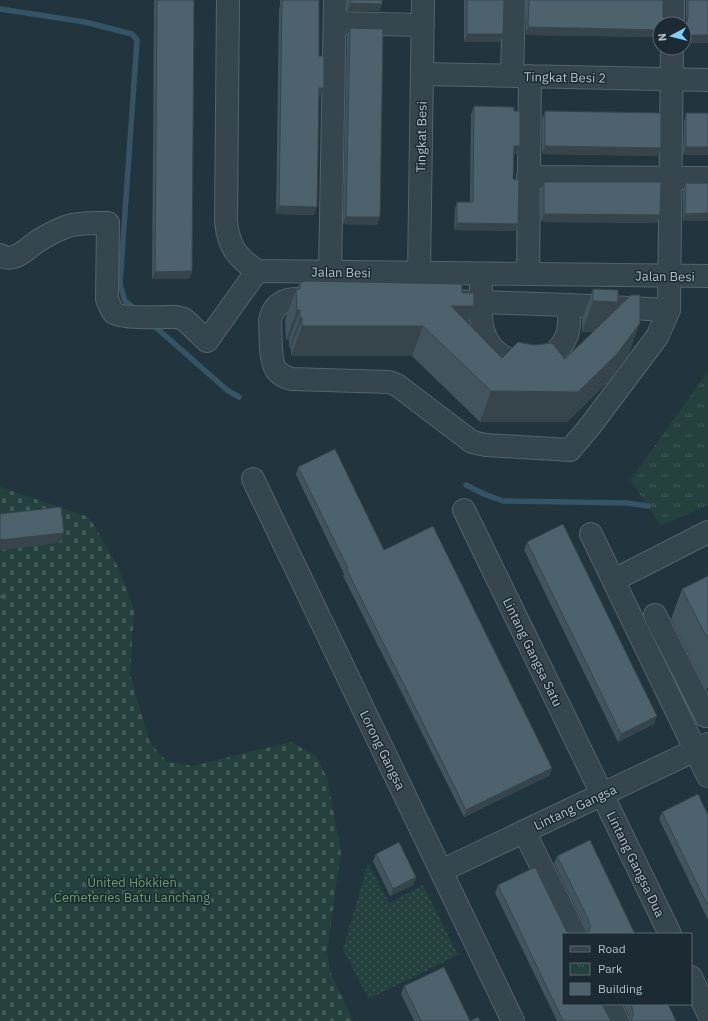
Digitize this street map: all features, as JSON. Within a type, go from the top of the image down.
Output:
[{"type":"street","points":[[0,254],[8,258],[13,257],[42,238],[69,226],[84,223],[108,223],[107,299],[114,313],[128,316],[176,317],[184,319],[207,340],[257,271],[242,260],[234,249],[228,235],[226,222],[228,0]]},
{"type":"street","points":[[330,272],[336,0]]},
{"type":"street","name":"Tingkat Besi","points":[[419,273],[423,0]]},
{"type":"street","points":[[514,0],[528,176],[528,274]]},
{"type":"street","points":[[673,0],[673,16]]},
{"type":"street","points":[[335,23],[423,25]]},
{"type":"street","points":[[345,300],[291,299],[284,300],[277,306],[270,320],[273,365],[278,372],[284,377],[292,379],[389,382],[398,385],[472,442],[486,445],[570,450],[591,425],[657,337],[670,310],[672,56]]},
{"type":"street","name":"Tingkat Besi 2","points":[[422,74],[708,80]]},
{"type":"street","points":[[528,176],[708,178]]},
{"type":"street","name":"Jalan Besi","points":[[257,271],[708,276]]},
{"type":"street","points":[[480,274],[482,326],[484,334],[491,346],[509,361],[523,364],[534,363],[551,356],[560,347],[566,337],[569,328],[569,305]]},
{"type":"street","points":[[423,301],[569,305],[670,310]]},
{"type":"street","name":"Lorong Gangsa","points":[[253,479],[513,1021]]},
{"type":"street","name":"Lintang Gangsa Satu","points":[[464,510],[602,794]]},
{"type":"street","points":[[614,580],[708,532]]},
{"type":"street","points":[[592,534],[684,727],[702,747],[708,776]]},
{"type":"street","points":[[655,615],[707,716],[684,727]]},
{"type":"street","name":"Lintang Gangsa","points":[[441,871],[702,747]]},
{"type":"street","name":"Lintang Gangsa Dua","points":[[602,794],[670,933]]},
{"type":"street","points":[[524,831],[575,933]]},
{"type":"street","points":[[692,979],[708,1012]]},
{"type":"street","points":[[610,1005],[618,1021]]},
{"type":"green space","points":[[708,372],[708,505],[661,526],[630,480]]},
{"type":"green space","name":"United Hokkien Cemeteries Batu Lanchang","points":[[0,487],[89,517],[117,565],[134,610],[130,675],[150,743],[167,762],[193,766],[291,742],[316,756],[327,777],[341,852],[327,951],[330,971],[353,1021],[0,1021]]},
{"type":"green space","points":[[368,863],[389,903],[423,885],[458,955],[369,999],[343,949]]},
{"type":"building","points":[[157,0],[194,0],[192,271],[155,272]]},
{"type":"building","points":[[283,0],[319,0],[319,56],[324,56],[324,88],[319,88],[317,207],[279,206]]},
{"type":"building","points":[[350,0],[382,0],[382,4],[350,3]]},
{"type":"building","points":[[467,0],[504,0],[503,34],[467,34]]},
{"type":"building","points":[[529,0],[663,0],[663,16],[652,16],[652,30],[528,27]]},
{"type":"building","points":[[688,0],[708,0],[708,35],[692,35],[692,16],[688,16]]},
{"type":"building","points":[[350,28],[383,29],[380,217],[346,217]]},
{"type":"building","points":[[474,106],[514,107],[514,111],[520,111],[520,146],[514,146],[513,179],[519,180],[518,224],[457,223],[457,202],[473,202]]},
{"type":"building","points":[[545,111],[661,113],[661,148],[545,146]]},
{"type":"building","points":[[686,113],[708,113],[708,147],[686,147]]},
{"type":"building","points":[[544,182],[661,182],[660,215],[544,214]]},
{"type":"building","points":[[686,183],[708,183],[708,213],[685,214]]},
{"type":"building","points":[[304,281],[462,284],[462,293],[474,293],[474,306],[451,306],[502,358],[518,342],[534,345],[552,343],[565,359],[631,295],[640,295],[640,323],[617,354],[578,392],[491,391],[423,326],[302,326],[300,310],[297,310],[296,290],[300,289],[300,283]]},
{"type":"building","points":[[593,289],[618,290],[618,302],[593,301]]},
{"type":"building","points":[[335,449],[384,550],[433,526],[552,768],[466,810],[346,568],[348,568],[298,467]]},
{"type":"building","points":[[61,507],[64,533],[0,540],[0,514]]},
{"type":"building","points":[[563,524],[657,716],[621,734],[527,542]]},
{"type":"building","points":[[708,576],[708,640],[682,589]]},
{"type":"building","points":[[698,794],[708,815],[708,906],[662,812]]},
{"type":"building","points":[[590,840],[635,933],[588,933],[590,927],[589,921],[557,856]]},
{"type":"building","points":[[399,842],[416,877],[393,889],[376,854]]},
{"type":"building","points":[[535,867],[568,933],[562,933],[562,1005],[603,1005],[612,1021],[563,1021],[498,885]]},
{"type":"building","points":[[444,967],[470,1021],[421,1021],[404,986]]},
{"type":"building","points":[[631,1005],[668,1005],[676,1021],[630,1021],[632,1020],[633,1014]]},
{"type":"building","points":[[478,1017],[480,1021],[470,1021]]},
{"type":"waterway","points":[[0,9],[85,22],[132,34],[137,40],[120,284],[125,301],[135,309]]},
{"type":"waterway","points":[[152,324],[227,390],[239,397]]},
{"type":"waterway","points":[[466,485],[503,501],[627,503],[648,506]]}]
